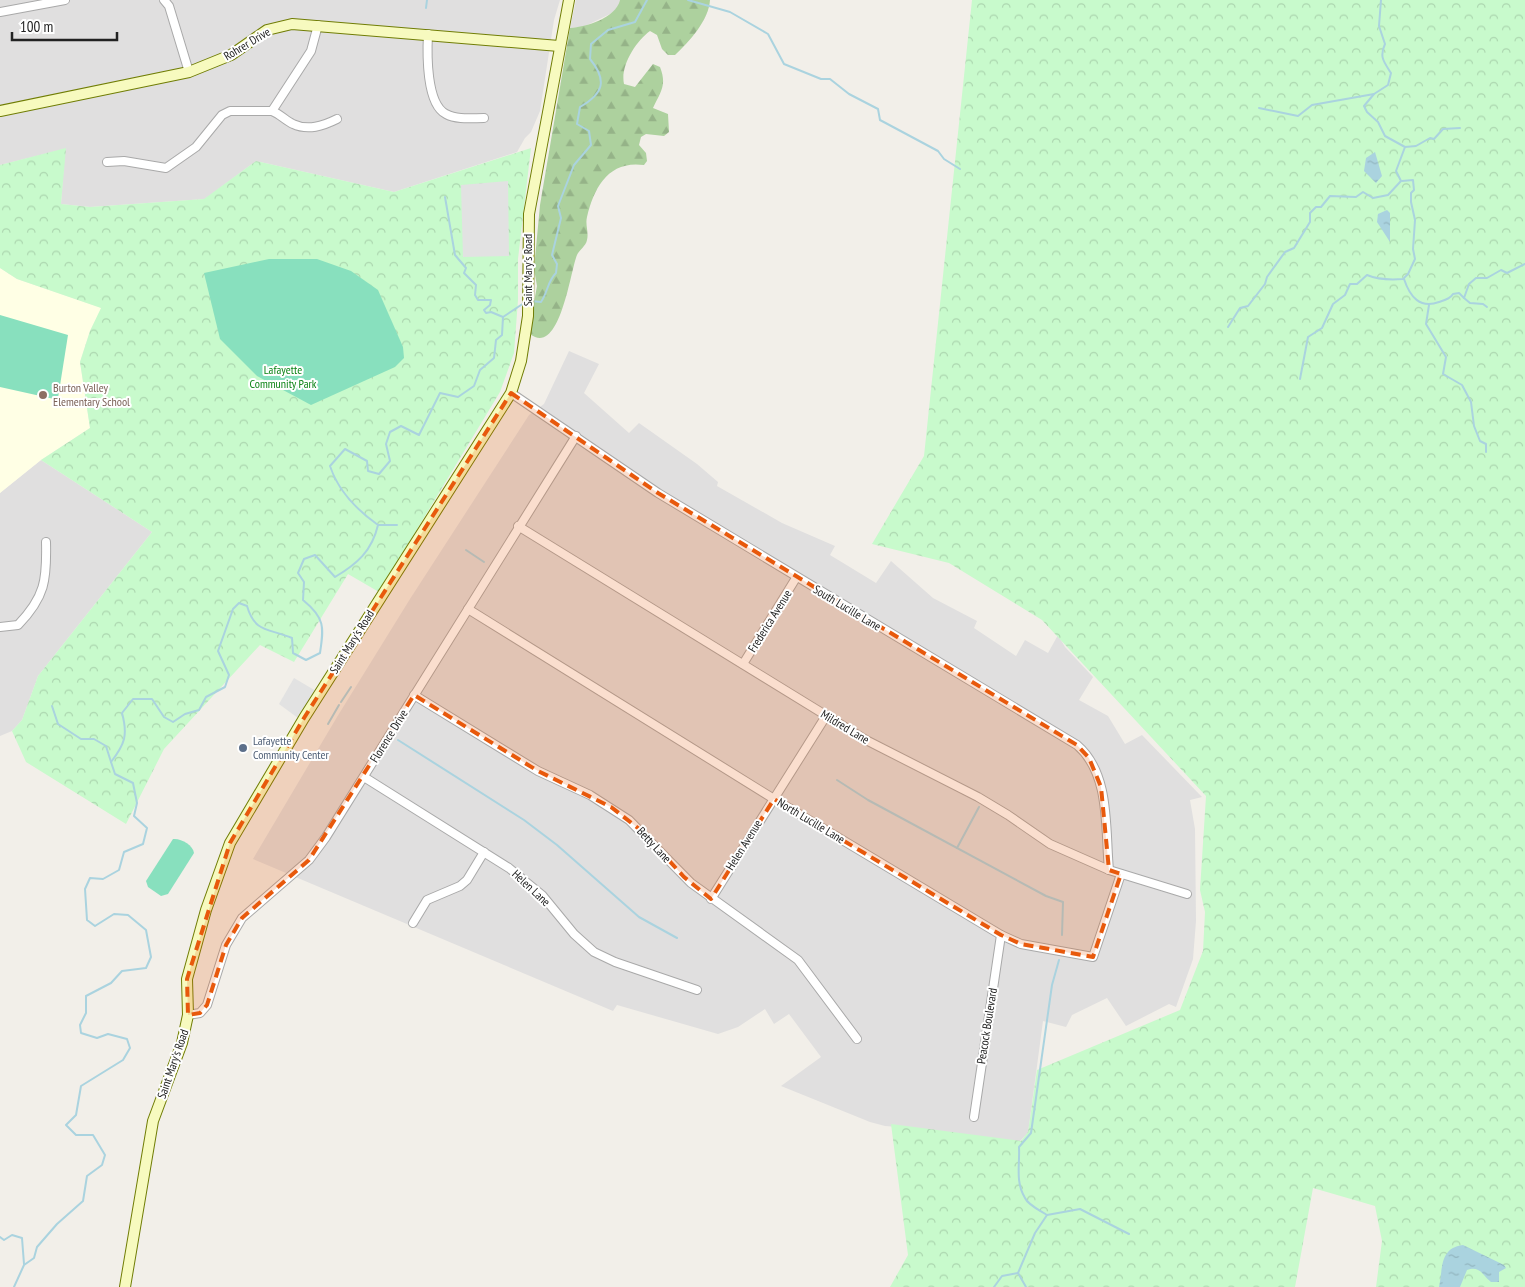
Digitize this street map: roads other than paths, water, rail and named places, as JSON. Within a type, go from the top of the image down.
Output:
[{"type":"street","points":[[0,12],[64,0]]},
{"type":"street","points":[[164,0],[169,6],[190,72]]},
{"type":"street","name":"Saint Mary's Road","points":[[125,1287],[153,1121],[182,1043],[188,1015],[187,979],[206,910],[230,844],[304,718],[510,392],[521,361],[528,316],[529,214],[569,0]]},
{"type":"street","name":"Rohrer Drive","points":[[0,111],[190,72],[232,55],[267,30],[278,26],[318,26],[559,46]]},
{"type":"street","points":[[272,111],[303,67],[311,50],[318,26]]},
{"type":"street","points":[[428,34],[426,61],[438,107],[444,114],[454,117],[484,118]]},
{"type":"street","points":[[107,162],[124,161],[166,168],[196,147],[222,115],[230,110],[272,111],[293,124],[308,127],[322,126],[337,119]]},
{"type":"street","name":"South Lucille Lane","points":[[510,392],[658,493],[796,578],[1061,735],[1084,752],[1094,767],[1101,787],[1109,870]]},
{"type":"street","name":"Florence Drive","points":[[188,1015],[200,1013],[207,1005],[226,945],[242,918],[309,860],[364,777],[518,526],[576,436]]},
{"type":"street","name":"Mildred Lane","points":[[518,526],[826,716],[887,752],[978,797],[1050,844],[1109,870],[1187,894]]},
{"type":"street","points":[[0,627],[18,625],[31,611],[45,583],[46,542]]},
{"type":"street","name":"Frederica Avenue","points":[[744,664],[796,578]]},
{"type":"street","name":"North Lucille Lane","points":[[468,610],[774,799],[1001,935],[1021,944],[1093,957],[1121,874]]},
{"type":"street","name":"Betty Lane","points":[[414,695],[538,772],[590,795],[610,807],[643,832],[684,877],[711,899],[798,960],[857,1039]]},
{"type":"street","name":"Helen Avenue","points":[[711,899],[826,716]]},
{"type":"street","name":"Helen Lane","points":[[364,777],[484,852],[533,887],[574,934],[594,952],[615,962],[697,990]]},
{"type":"street","points":[[413,923],[427,900],[460,886],[467,880],[484,852]]},
{"type":"street","name":"Peacock Boulevard","points":[[974,1117],[1001,935]]},
{"type":"water","points":[[1375,152],[1382,176],[1376,183],[1364,171],[1366,158]]},
{"type":"water","points":[[1387,210],[1390,213],[1390,242],[1377,222],[1378,214]]},
{"type":"water","points":[[1463,1245],[1504,1265],[1506,1268],[1499,1272],[1499,1282],[1491,1282],[1478,1270],[1471,1269],[1467,1270],[1460,1287],[1439,1287],[1446,1255],[1455,1247]]},
{"type":"waterway","points":[[426,8],[427,0]]},
{"type":"waterway","points":[[531,301],[541,302],[556,273],[557,264],[552,255],[561,218],[558,206],[574,165],[591,145],[589,131],[577,124],[580,107],[594,97],[600,86],[599,74],[590,59],[591,44],[608,30],[635,22],[647,0]]},
{"type":"waterway","points":[[688,0],[730,12],[768,34],[784,64],[821,79],[830,79],[849,94],[878,109],[880,120],[938,151],[944,159],[960,169]]},
{"type":"waterway","points":[[1228,327],[1240,308],[1248,306],[1265,284],[1267,277],[1285,252],[1294,248],[1310,222],[1310,213],[1316,207],[1321,207],[1330,196],[1356,197],[1363,192],[1373,198],[1388,195],[1401,181],[1396,171],[1405,147],[1385,136],[1378,122],[1367,112],[1364,106],[1374,94],[1388,85],[1391,73],[1382,56],[1385,44],[1379,26],[1381,0]]},
{"type":"waterway","points":[[1259,108],[1298,116],[1312,105],[1374,94]]},
{"type":"waterway","points":[[1405,147],[1416,146],[1430,138],[1434,139],[1443,129],[1460,128]]},
{"type":"waterway","points":[[1300,379],[1308,337],[1322,328],[1333,304],[1345,295],[1350,284],[1357,284],[1367,275],[1380,279],[1394,280],[1403,279],[1408,274],[1415,259],[1413,249],[1415,220],[1411,202],[1411,193],[1414,190],[1413,180],[1402,181]]},
{"type":"waterway","points":[[445,197],[455,255],[466,268],[464,273],[476,285],[475,295],[478,300],[491,300],[490,305],[484,310],[486,313],[491,312],[503,317]]},
{"type":"waterway","points":[[1404,279],[1409,291],[1417,300],[1421,303],[1432,304],[1447,299],[1453,294],[1459,293],[1464,298],[1469,284],[1476,278],[1487,278],[1501,270],[1507,273],[1525,264]]},
{"type":"waterway","points":[[1464,298],[1470,303],[1483,304],[1487,307]]},
{"type":"waterway","points":[[14,1287],[24,1265],[34,1258],[37,1247],[57,1224],[83,1201],[87,1176],[102,1165],[105,1155],[93,1135],[76,1135],[66,1125],[76,1115],[81,1086],[123,1060],[130,1048],[127,1039],[108,1034],[97,1038],[81,1033],[80,1025],[86,1013],[86,996],[111,983],[122,971],[146,968],[151,957],[146,930],[128,915],[114,914],[95,926],[87,920],[85,889],[90,878],[103,879],[119,870],[124,852],[143,844],[147,828],[134,816],[137,803],[133,783],[115,774],[111,762],[124,739],[125,727],[122,713],[133,699],[152,699],[164,717],[173,722],[185,714],[199,710],[206,697],[225,687],[229,675],[218,651],[233,609],[239,603],[247,606],[250,615],[258,625],[269,631],[292,638],[293,653],[306,660],[320,653],[321,624],[316,612],[303,600],[304,582],[298,573],[304,559],[315,555],[335,577],[363,556],[372,542],[378,525],[363,513],[343,492],[330,466],[345,449],[367,461],[368,471],[379,474],[390,461],[386,444],[390,432],[401,426],[419,435],[440,393],[458,397],[474,386],[480,370],[494,358],[496,340],[502,335],[503,317],[524,303]]},
{"type":"waterway","points":[[1429,305],[1426,324],[1446,357],[1443,374],[1462,385],[1471,402],[1474,426],[1480,441],[1486,444],[1486,452]]},
{"type":"waterway","points":[[378,525],[397,525]]},
{"type":"waterway","points":[[466,550],[484,562]]},
{"type":"waterway","points":[[341,702],[351,687]]},
{"type":"waterway","points":[[328,724],[339,705]]},
{"type":"waterway","points":[[52,706],[58,724],[81,739],[94,739],[106,746],[111,762]]},
{"type":"waterway","points":[[398,740],[524,820],[557,845],[639,917],[677,938]]},
{"type":"waterway","points":[[837,780],[868,800],[1046,896],[1063,902],[1062,935]]},
{"type":"waterway","points":[[957,848],[979,807]]},
{"type":"waterway","points":[[1059,960],[1052,985],[1031,1133],[1019,1147],[1020,1186],[1027,1201],[1047,1215],[1080,1209],[1129,1234]]},
{"type":"waterway","points":[[1026,1287],[1018,1273],[1035,1233],[1047,1215]]},
{"type":"waterway","points":[[0,1237],[4,1240],[12,1235],[22,1238],[24,1264]]},
{"type":"waterway","points":[[994,1287],[1002,1276],[1018,1273]]},
{"type":"place","name":"Burton Valley Elementary School","points":[[43,395]]},
{"type":"place","name":"Lafayette Community Center","points":[[243,748]]},
{"type":"park label","name":"Lafayette Community Park","points":[[283,377]]}]
